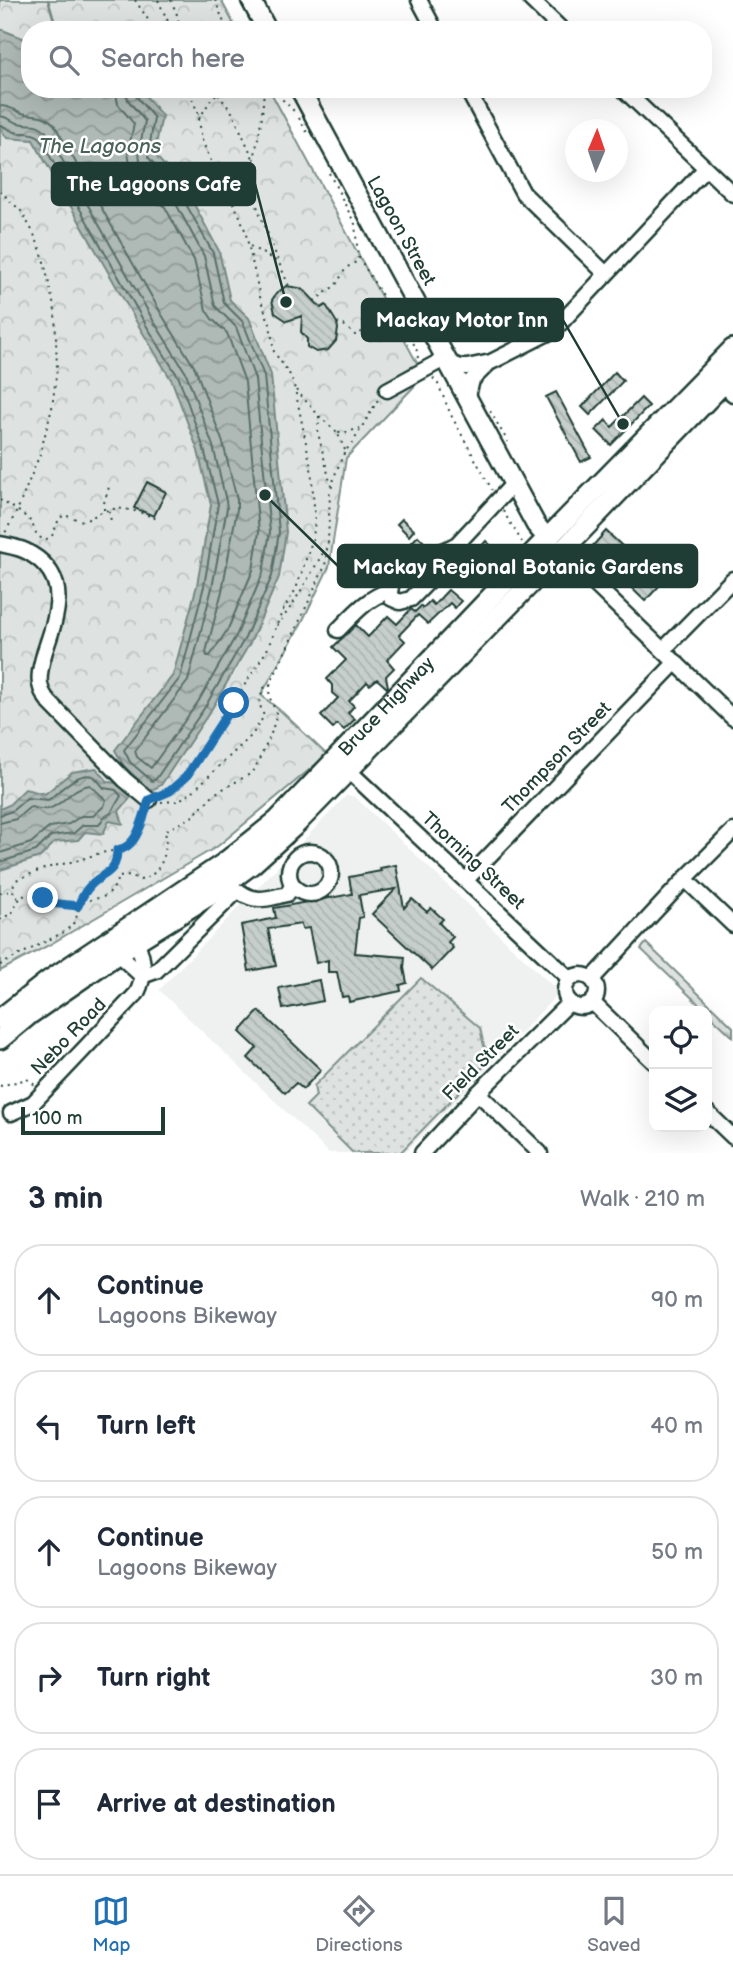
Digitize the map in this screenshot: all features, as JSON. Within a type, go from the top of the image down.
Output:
[{"type":"highway","name":"Bruce Highway","points":[[133,933],[207,897],[252,864],[349,771],[733,349]]},
{"type":"highway","name":"Bruce Highway","points":[[0,1039],[113,947],[277,821],[554,546],[730,383]]},
{"type":"highway","name":"Bruce Highway","points":[[0,1019],[47,982],[113,947]]},
{"type":"main road","points":[[251,0],[262,21]]},
{"type":"main road","name":"Lagoon Street","points":[[305,98],[539,529],[554,546]]},
{"type":"street","points":[[419,0],[430,21]]},
{"type":"street","points":[[531,0],[553,21]]},
{"type":"street","points":[[472,98],[523,193],[605,273]]},
{"type":"street","points":[[632,98],[733,194]]},
{"type":"street","points":[[468,396],[474,376],[491,362],[554,330],[705,169]]},
{"type":"street","points":[[374,326],[417,304]]},
{"type":"street","points":[[387,390],[447,360],[460,367],[491,362]]},
{"type":"street","points":[[457,544],[450,559],[411,599],[395,601],[391,598],[390,585],[407,568],[457,544],[514,483]]},
{"type":"street","points":[[0,544],[29,552],[47,566],[55,582],[59,602],[40,673],[40,687],[49,702],[130,785],[149,800]]},
{"type":"street","points":[[554,546],[733,718]]},
{"type":"street","points":[[664,649],[733,579]]},
{"type":"street","points":[[338,630],[360,607],[377,595],[389,592]]},
{"type":"street","name":"Thompson Street","points":[[466,880],[676,662]]},
{"type":"street","name":"Thorning Street","points":[[349,771],[570,979]]},
{"type":"street","points":[[592,979],[733,831]]},
{"type":"street","points":[[278,840],[296,858]]},
{"type":"street","points":[[303,854],[318,854],[328,863],[331,878],[323,890],[304,893],[293,885],[289,876],[296,858],[303,854]]},
{"type":"street","points":[[685,879],[733,925]]},
{"type":"street","name":"Nebo Road","points":[[11,1113],[33,1103],[137,993],[142,976],[156,971],[238,892],[260,900],[287,894],[293,885]]},
{"type":"street","points":[[133,933],[144,960],[142,976]]},
{"type":"street","points":[[113,947],[142,976]]},
{"type":"street","points":[[577,975],[592,979],[597,988],[592,1002],[583,1007],[569,1002],[565,986],[570,979],[577,975]]},
{"type":"street","name":"Field Street","points":[[422,1153],[569,1002]]},
{"type":"street","points":[[592,1002],[649,1057]]},
{"type":"street","points":[[478,1093],[540,1153]]},
{"type":"street","points":[[712,1117],[733,1137]]},
{"type":"path","points":[[135,0],[149,21]]},
{"type":"path","points":[[158,0],[168,21]]},
{"type":"path","points":[[171,0],[178,21]]},
{"type":"path","points":[[215,0],[223,21]]},
{"type":"path","points":[[19,899],[13,891],[16,880],[100,853],[125,849],[134,841],[149,800],[170,791],[186,777],[267,650],[282,612],[296,589],[313,538],[315,519],[311,467],[295,389],[290,375],[274,352],[270,324],[261,301],[239,214],[202,141],[199,120],[191,98]]},
{"type":"path","points":[[199,120],[212,98]]},
{"type":"path","points":[[220,98],[232,112],[254,160]]},
{"type":"path","points":[[263,98],[252,193],[289,286]]},
{"type":"path","points":[[282,98],[298,115],[307,133]]},
{"type":"path","points":[[314,301],[337,285],[346,268],[356,262],[358,256],[355,224],[329,173]]},
{"type":"path","points":[[0,191],[21,211],[42,253],[55,311],[57,368],[52,408],[40,454],[17,511],[0,544]]},
{"type":"path","points":[[249,246],[279,262]]},
{"type":"path","points":[[358,256],[416,347],[422,371],[433,377],[438,384],[451,415],[498,501],[523,544],[526,543]]},
{"type":"path","points":[[337,323],[355,335],[374,326]]},
{"type":"path","points":[[295,389],[337,432],[345,451]]},
{"type":"path","points":[[0,920],[12,914],[21,896],[35,895],[50,903],[78,906],[87,900],[108,896],[115,888],[118,877],[132,876],[141,880],[150,878],[159,868],[165,853],[165,831],[193,816],[214,794],[250,774],[255,768],[276,717],[269,696],[270,685],[325,566],[331,487],[345,451],[387,390]]},
{"type":"path","points":[[492,412],[510,446]]},
{"type":"path","points":[[319,416],[318,433],[331,487]]},
{"type":"path","points":[[337,432],[362,428]]},
{"type":"path","points":[[104,511],[108,487]]},
{"type":"path","points":[[0,500],[30,522],[37,536],[45,540],[52,536],[64,514],[83,521],[104,511],[124,509],[157,519]]},
{"type":"path","points":[[109,510],[111,521]]},
{"type":"path","points":[[275,630],[328,545]]},
{"type":"path","points":[[149,800],[162,803],[177,801],[191,793],[253,736],[264,716],[259,703],[264,688],[270,685]]},
{"type":"path","points":[[0,965],[66,930],[74,922],[78,906],[92,884],[112,870],[117,860],[117,850]]},
{"type":"path","points":[[0,893],[13,891]]},
{"type":"path","points":[[0,1086],[27,1079],[36,1086],[43,1083],[47,1088]]},
{"type":"shaded area","points":[[346,796],[354,796],[555,988],[555,997],[405,1153],[329,1153],[159,990]]},
{"type":"green space","points":[[0,0],[221,0],[232,21],[21,21],[21,98],[274,98],[424,376],[346,458],[329,567],[261,695],[327,755],[218,846],[0,971]]},
{"type":"green space","points":[[646,943],[711,1006],[701,1006],[641,949]]},
{"type":"green space","points":[[421,978],[480,1028],[484,1046],[493,1057],[400,1153],[353,1153],[306,1106],[316,1096],[314,1086]]},
{"type":"green space","points":[[712,1007],[733,1027],[733,1037],[712,1017]]},
{"type":"water","name":"The Lagoons","points":[[0,29],[21,37],[21,98],[147,98],[162,116],[154,154],[187,191],[219,251],[230,300],[249,318],[271,375],[286,532],[279,577],[251,641],[211,710],[161,785],[150,791],[124,766],[115,750],[173,675],[197,585],[211,505],[198,451],[172,381],[33,140],[7,138],[0,128]]},
{"type":"water","points":[[96,768],[108,782],[119,783],[132,796],[119,811],[123,824],[109,821],[103,834],[85,832],[78,840],[55,842],[40,857],[0,870],[0,809],[9,805],[25,789],[45,794],[72,772]]},
{"type":"building","points":[[286,286],[305,291],[321,308],[326,305],[338,329],[336,341],[328,350],[316,352],[307,347],[307,339],[301,332],[302,316],[287,321],[275,313],[272,300]]},
{"type":"building","points":[[615,372],[623,381],[590,415],[582,407]]},
{"type":"building","points":[[556,392],[591,457],[581,462],[546,397]]},
{"type":"building","points":[[641,398],[649,406],[611,445],[596,430],[606,420],[612,427]]},
{"type":"building","points":[[147,482],[166,492],[154,516],[134,508]]},
{"type":"building","points":[[402,519],[414,530],[409,536],[397,524]]},
{"type":"building","points":[[606,531],[662,583],[645,601],[614,571],[620,566],[606,553],[599,559],[590,549]]},
{"type":"building","points":[[418,536],[424,542],[412,555],[406,548]]},
{"type":"building","points":[[486,541],[502,556],[478,580],[460,563]]},
{"type":"building","points":[[448,590],[461,601],[455,608],[450,603],[428,624],[418,615],[399,635],[405,641],[387,660],[394,668],[386,676],[388,687],[377,679],[370,685],[367,682],[349,701],[354,706],[348,713],[355,719],[344,730],[337,724],[333,728],[321,716],[338,698],[332,693],[332,685],[327,679],[346,660],[333,647],[356,625],[368,637],[388,616],[397,624],[411,609],[415,612],[430,601],[434,605]]},
{"type":"building","points":[[396,865],[404,908],[412,899],[427,912],[431,908],[443,919],[439,923],[453,937],[448,942],[453,948],[432,970],[372,914],[396,889],[359,895],[363,917],[359,918],[355,953],[405,957],[407,983],[400,985],[401,991],[349,1002],[348,996],[342,997],[337,972],[328,972],[328,960],[316,963],[309,928],[302,929],[301,924],[268,929],[276,966],[249,971],[241,925],[276,918],[274,908],[352,894],[349,877],[381,871],[380,868]]},
{"type":"building","points":[[319,980],[323,1001],[283,1009],[279,988]]},
{"type":"building","points":[[259,1011],[321,1070],[303,1089],[296,1083],[285,1093],[248,1058],[257,1048],[240,1032]]},
{"type":"waterway","points":[[48,0],[54,21]]},
{"type":"place","name":"The Lagoons Cafe","points":[[286,302]]},
{"type":"place","name":"Mackay Motor Inn","points":[[623,424]]},
{"type":"place","name":"Mackay Regional Botanic Gardens","points":[[265,495]]},
{"type":"route","points":[[43,898],[50,903],[78,906],[92,884],[112,870],[117,860],[117,850],[125,849],[134,841],[149,800],[170,791],[186,777],[234,703]]}]
